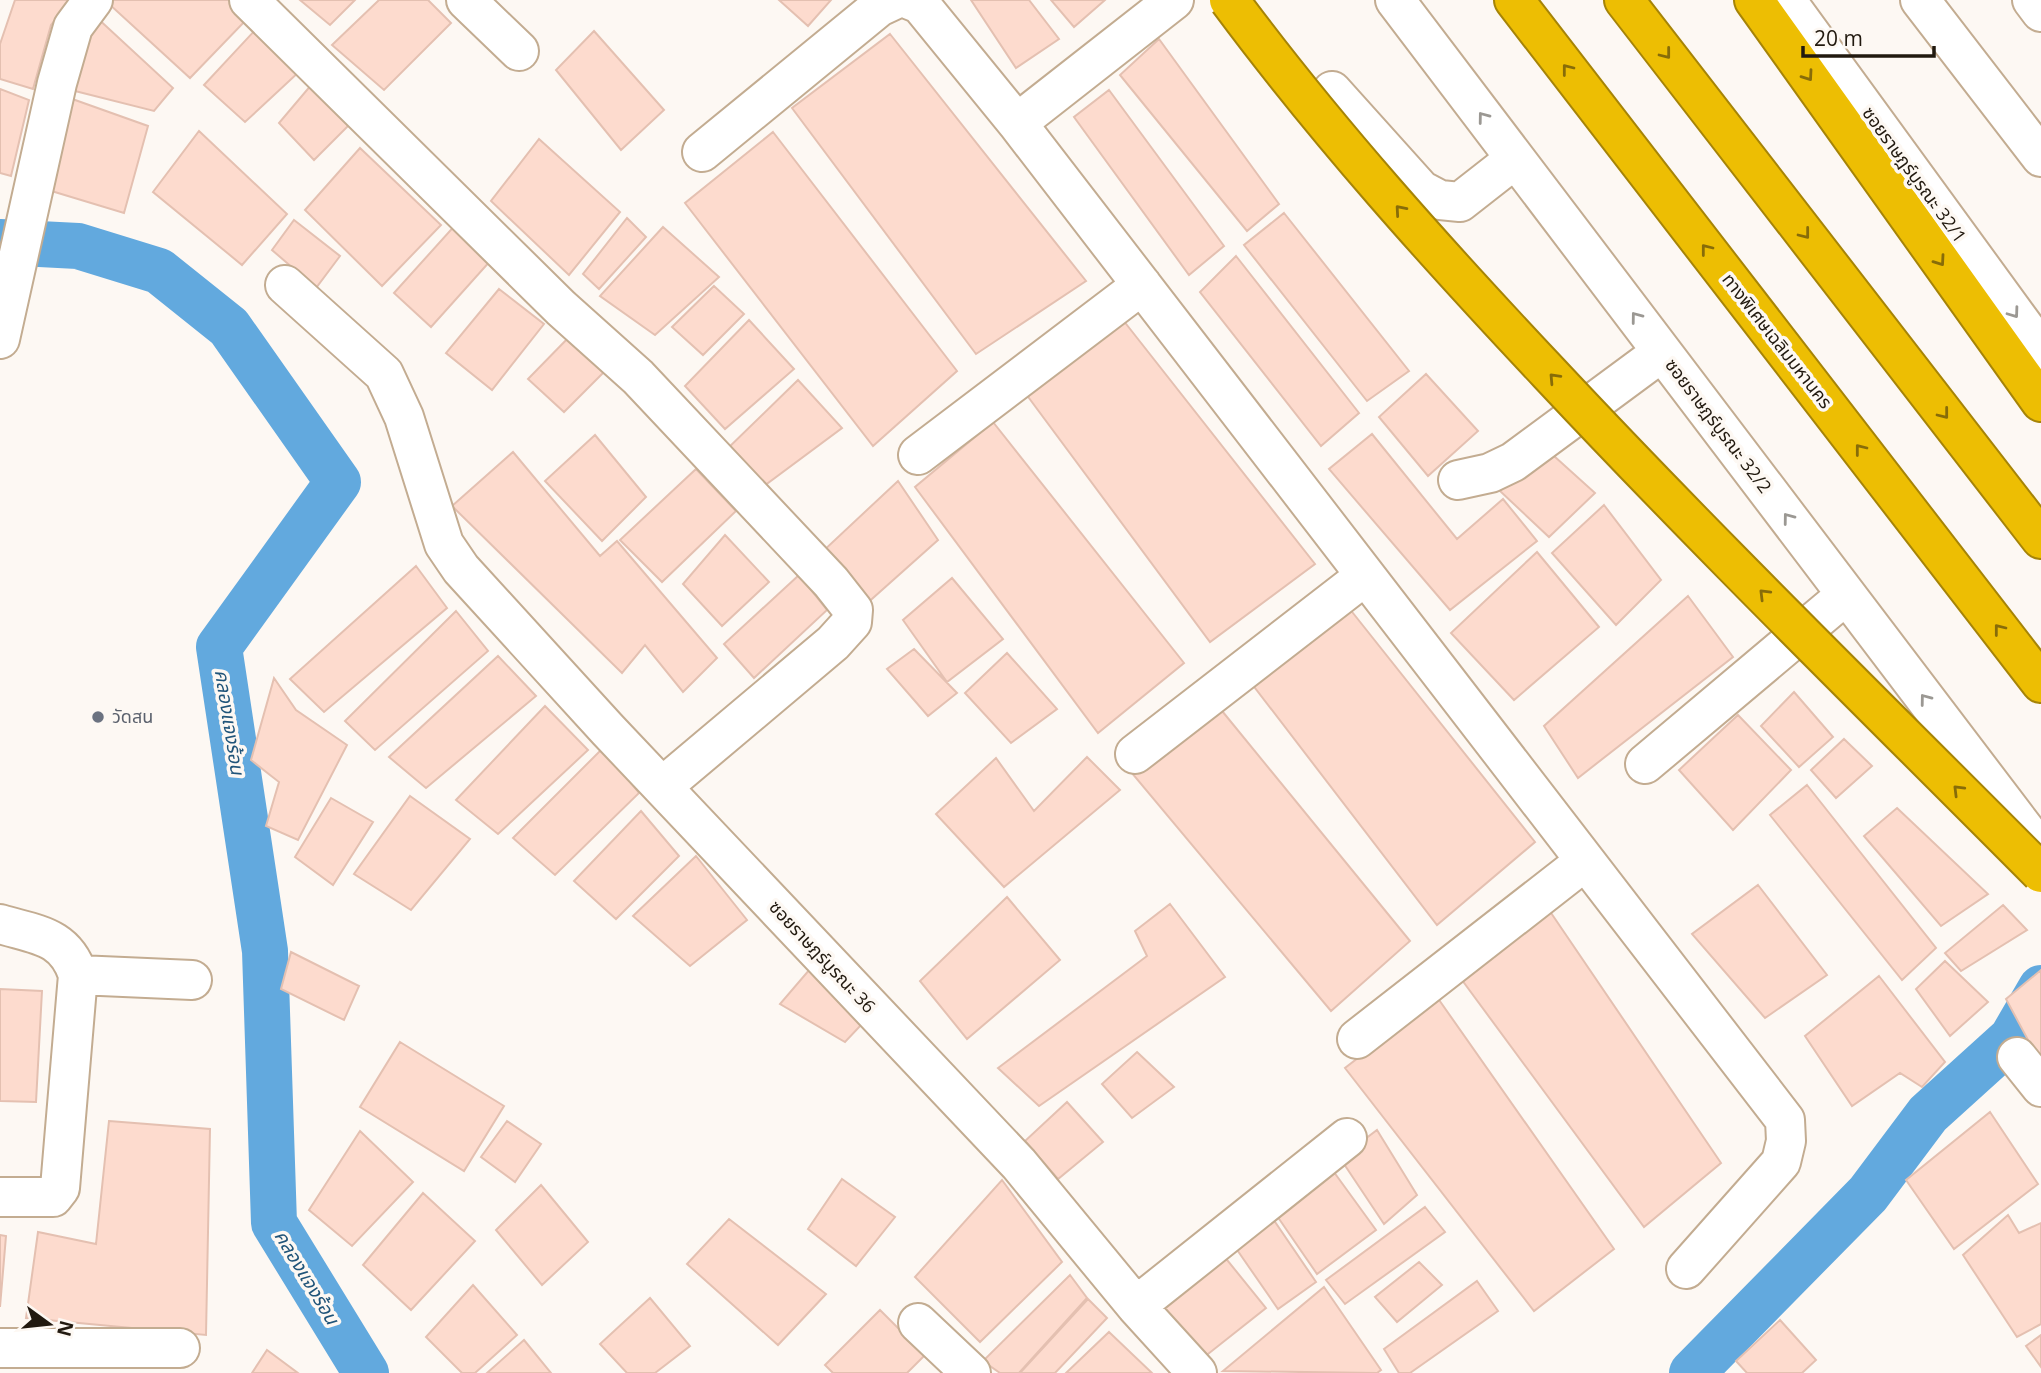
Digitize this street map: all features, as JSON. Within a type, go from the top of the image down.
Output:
[{"type":"highway","points":[[1229,0],[1315,110],[1480,299],[1660,489],[2041,873]]},
{"type":"highway","name":"ทางพิเศษเฉลิมมหานคร","points":[[1514,0],[2041,683]]},
{"type":"highway","points":[[1624,0],[2041,539]]},
{"type":"highway","points":[[1754,0],[2041,402]]},
{"type":"street","points":[[0,339],[18,250],[73,27],[93,0]]},
{"type":"street","points":[[249,0],[561,308],[638,377],[831,582],[853,610],[852,622],[833,643],[662,787]]},
{"type":"street","points":[[466,0],[519,51]]},
{"type":"street","points":[[702,152],[879,7],[894,0]]},
{"type":"street","points":[[910,0],[920,4],[1017,123],[1785,1120],[1786,1141],[1781,1162],[1686,1269]]},
{"type":"street","points":[[1017,123],[1174,0]]},
{"type":"street","name":"ซอยราษฎร์บูรณะ 32/2","points":[[1395,0],[2041,851]]},
{"type":"street","name":"ซอยราษฎร์บูรณะ 32/1","points":[[1786,0],[2041,350]]},
{"type":"street","points":[[1920,0],[2041,156]]},
{"type":"street","points":[[2032,0],[2041,12]]},
{"type":"street","points":[[1332,91],[1421,190],[1440,200],[1460,202],[1515,159]]},
{"type":"street","name":"ซอยราษฎร์บูรณะ 36","points":[[285,285],[384,374],[404,416],[443,544],[461,569],[662,787],[1019,1164],[1136,1306],[1197,1373]]},
{"type":"street","points":[[918,455],[1142,285]]},
{"type":"street","points":[[1458,480],[1490,473],[1513,462],[1662,352]]},
{"type":"street","points":[[1135,754],[1365,576]]},
{"type":"street","points":[[1645,764],[1846,595]]},
{"type":"street","points":[[1357,1039],[1584,862]]},
{"type":"street","points":[[0,924],[54,940],[72,956],[78,975],[60,1188],[53,1197],[0,1197]]},
{"type":"street","points":[[78,975],[192,979]]},
{"type":"street","points":[[2017,1057],[2041,1087]]},
{"type":"street","points":[[1136,1306],[1347,1138]]},
{"type":"street","points":[[918,1323],[971,1373]]},
{"type":"street","points":[[0,1348],[180,1348]]},
{"type":"building","points":[[15,0],[72,0],[51,25],[33,89],[0,79],[0,44]]},
{"type":"building","points":[[111,0],[229,0],[247,19],[190,78],[108,3]]},
{"type":"building","points":[[300,0],[355,0],[330,25]]},
{"type":"building","points":[[379,0],[428,0],[451,23],[384,90],[332,45]]},
{"type":"building","points":[[779,0],[831,0],[808,26]]},
{"type":"building","points":[[971,0],[1029,0],[1059,39],[1016,68]]},
{"type":"building","points":[[1051,0],[1105,0],[1074,27]]},
{"type":"building","points":[[94,15],[173,88],[154,111],[71,90]]},
{"type":"building","points":[[258,27],[301,70],[245,122],[204,85]]},
{"type":"building","points":[[594,31],[664,110],[621,150],[556,70]]},
{"type":"building","points":[[890,34],[1086,281],[976,354],[792,108]]},
{"type":"building","points":[[1159,39],[1279,204],[1247,231],[1120,75]]},
{"type":"building","points":[[312,84],[351,123],[314,160],[279,123]]},
{"type":"building","points":[[0,89],[29,100],[11,176],[0,173]]},
{"type":"building","points":[[47,90],[148,126],[124,213],[25,183]]},
{"type":"building","points":[[1109,90],[1224,246],[1189,275],[1074,117]]},
{"type":"building","points":[[199,131],[287,214],[242,265],[153,192]]},
{"type":"building","points":[[773,132],[957,371],[873,446],[685,203]]},
{"type":"building","points":[[539,139],[620,212],[569,275],[491,201]]},
{"type":"building","points":[[360,148],[441,225],[382,286],[305,210]]},
{"type":"building","points":[[1284,213],[1409,371],[1367,401],[1244,245]]},
{"type":"building","points":[[627,218],[646,237],[599,289],[583,274]]},
{"type":"building","points":[[294,220],[340,256],[316,288],[272,250]]},
{"type":"building","points":[[458,222],[492,259],[431,327],[394,293]]},
{"type":"building","points":[[663,227],[719,277],[655,335],[600,296]]},
{"type":"building","points":[[1236,256],[1359,413],[1321,446],[1200,292]]},
{"type":"building","points":[[714,286],[744,314],[703,355],[672,327]]},
{"type":"building","points":[[499,289],[544,324],[492,390],[446,353]]},
{"type":"building","points":[[749,320],[794,369],[725,429],[685,386]]},
{"type":"building","points":[[1123,320],[1315,564],[1210,642],[1026,394]]},
{"type":"building","points":[[573,333],[608,368],[564,412],[528,379]]},
{"type":"building","points":[[1426,374],[1478,431],[1428,476],[1379,417]]},
{"type":"building","points":[[798,380],[842,428],[760,489],[724,452]]},
{"type":"building","points":[[993,422],[1184,663],[1098,733],[915,487]]},
{"type":"building","points":[[1372,434],[1457,539],[1503,499],[1537,541],[1450,610],[1329,469]]},
{"type":"building","points":[[595,435],[646,497],[602,541],[545,481]]},
{"type":"building","points":[[1544,447],[1595,493],[1549,537],[1500,491]]},
{"type":"building","points":[[513,452],[600,556],[617,541],[717,658],[683,692],[645,645],[622,673],[452,506]]},
{"type":"building","points":[[696,469],[736,511],[662,582],[620,540]]},
{"type":"building","points":[[898,481],[938,540],[864,606],[821,553]]},
{"type":"building","points":[[1604,505],[1661,580],[1616,625],[1552,553]]},
{"type":"building","points":[[725,535],[769,582],[722,626],[683,584]]},
{"type":"building","points":[[1537,552],[1599,627],[1514,700],[1451,633]]},
{"type":"building","points":[[416,566],[447,608],[324,712],[290,679]]},
{"type":"building","points":[[799,575],[827,610],[754,678],[724,644]]},
{"type":"building","points":[[952,578],[1003,639],[947,682],[903,620]]},
{"type":"building","points":[[1688,596],[1733,657],[1578,778],[1544,726]]},
{"type":"building","points":[[1345,603],[1535,842],[1437,925],[1242,671]]},
{"type":"building","points":[[456,611],[488,651],[375,750],[345,721]]},
{"type":"building","points":[[914,649],[957,693],[928,716],[887,669]]},
{"type":"building","points":[[1007,653],[1057,709],[1011,743],[965,693]]},
{"type":"building","points":[[498,656],[536,696],[426,788],[389,757]]},
{"type":"building","points":[[274,678],[296,710],[347,745],[298,840],[266,826],[279,782],[251,760]]},
{"type":"building","points":[[1794,692],[1833,737],[1799,767],[1761,726]]},
{"type":"building","points":[[545,706],[588,750],[498,834],[456,800]]},
{"type":"building","points":[[1218,706],[1410,941],[1331,1011],[1126,766]]},
{"type":"building","points":[[1738,715],[1791,770],[1733,830],[1679,770]]},
{"type":"building","points":[[1844,739],[1872,766],[1836,798],[1811,770]]},
{"type":"building","points":[[603,748],[639,793],[555,875],[513,838]]},
{"type":"building","points":[[1087,757],[1120,790],[1004,887],[936,814],[996,758],[1034,811]]},
{"type":"building","points":[[1807,785],[1936,948],[1902,980],[1770,815]]},
{"type":"building","points":[[410,796],[470,839],[411,910],[354,874]]},
{"type":"building","points":[[331,798],[373,822],[333,885],[295,857]]},
{"type":"building","points":[[1897,808],[1988,894],[1941,926],[1864,836]]},
{"type":"building","points":[[641,811],[679,856],[616,919],[574,881]]},
{"type":"building","points":[[696,856],[747,920],[690,966],[633,916]]},
{"type":"building","points":[[1758,885],[1827,975],[1765,1018],[1692,934]]},
{"type":"building","points":[[1007,897],[1060,960],[967,1039],[920,981]]},
{"type":"building","points":[[1170,904],[1225,977],[1039,1106],[998,1068],[1147,956],[1135,931]]},
{"type":"building","points":[[2003,905],[2027,930],[1961,971],[1945,953]]},
{"type":"building","points":[[1547,907],[1721,1163],[1644,1227],[1459,976]]},
{"type":"building","points":[[291,952],[359,986],[344,1020],[281,989]]},
{"type":"building","points":[[1945,961],[1988,1002],[1950,1036],[1916,989]]},
{"type":"building","points":[[810,969],[862,1024],[845,1042],[780,1004]]},
{"type":"building","points":[[2041,970],[2041,1064],[2006,999]]},
{"type":"building","points":[[1879,976],[1945,1062],[1922,1087],[1900,1073],[1852,1106],[1805,1036]]},
{"type":"building","points":[[0,989],[42,991],[36,1102],[0,1101]]},
{"type":"building","points":[[1437,997],[1614,1249],[1534,1311],[1345,1068]]},
{"type":"building","points":[[400,1042],[504,1106],[464,1171],[360,1107]]},
{"type":"building","points":[[1137,1052],[1174,1087],[1132,1118],[1102,1084]]},
{"type":"building","points":[[1067,1102],[1103,1142],[1058,1179],[1025,1141]]},
{"type":"building","points":[[1990,1112],[2038,1184],[1954,1249],[1906,1180]]},
{"type":"building","points":[[109,1121],[210,1129],[206,1335],[26,1318],[38,1232],[96,1244]]},
{"type":"building","points":[[507,1121],[541,1144],[515,1182],[481,1157]]},
{"type":"building","points":[[1377,1130],[1417,1195],[1384,1224],[1340,1158]]},
{"type":"building","points":[[360,1131],[413,1182],[352,1246],[309,1210]]},
{"type":"building","points":[[1331,1168],[1376,1230],[1317,1274],[1275,1213]]},
{"type":"building","points":[[842,1179],[895,1217],[856,1266],[808,1229]]},
{"type":"building","points":[[1002,1180],[1062,1262],[980,1342],[915,1277]]},
{"type":"building","points":[[541,1185],[588,1242],[542,1285],[496,1230]]},
{"type":"building","points":[[423,1193],[475,1241],[411,1310],[363,1265]]},
{"type":"building","points":[[1425,1207],[1445,1232],[1345,1304],[1326,1280]]},
{"type":"building","points":[[1269,1213],[1316,1282],[1278,1309],[1233,1244]]},
{"type":"building","points":[[2008,1215],[2019,1233],[2041,1223],[2041,1324],[2017,1337],[1963,1255]]},
{"type":"building","points":[[729,1219],[826,1294],[778,1345],[687,1264]]},
{"type":"building","points":[[0,1235],[6,1236],[0,1307]]},
{"type":"building","points":[[1219,1250],[1266,1308],[1203,1358],[1153,1305]]},
{"type":"building","points":[[1419,1262],[1442,1285],[1397,1322],[1375,1297]]},
{"type":"building","points":[[1070,1275],[1087,1298],[1019,1373],[1000,1373],[983,1361]]},
{"type":"building","points":[[1477,1281],[1498,1311],[1410,1373],[1399,1373],[1384,1349]]},
{"type":"building","points":[[473,1285],[517,1335],[475,1373],[462,1373],[426,1337]]},
{"type":"building","points":[[1324,1287],[1381,1370],[1377,1373],[1223,1371]]},
{"type":"building","points":[[650,1298],[690,1346],[655,1373],[627,1373],[600,1344]]},
{"type":"building","points":[[1088,1299],[1107,1318],[1055,1373],[1020,1373]]},
{"type":"building","points":[[880,1310],[925,1355],[907,1373],[833,1373],[825,1365]]},
{"type":"building","points":[[1780,1320],[1816,1360],[1802,1373],[1747,1373],[1736,1361]]},
{"type":"building","points":[[1109,1332],[1152,1373],[1066,1373]]},
{"type":"building","points":[[2041,1335],[2041,1367],[2026,1346]]},
{"type":"building","points":[[524,1340],[551,1373],[487,1373]]},
{"type":"building","points":[[267,1350],[298,1373],[252,1373]]},
{"type":"waterway","name":"คลองแจงร้อน","points":[[0,242],[78,246],[159,271],[229,327],[338,482],[219,647],[265,951],[274,1223],[366,1373]]},
{"type":"waterway","points":[[1692,1373],[1868,1194],[1928,1114],[2012,1038],[2041,988]]},
{"type":"place","name":"วัดสน","points":[[98,717]]}]
